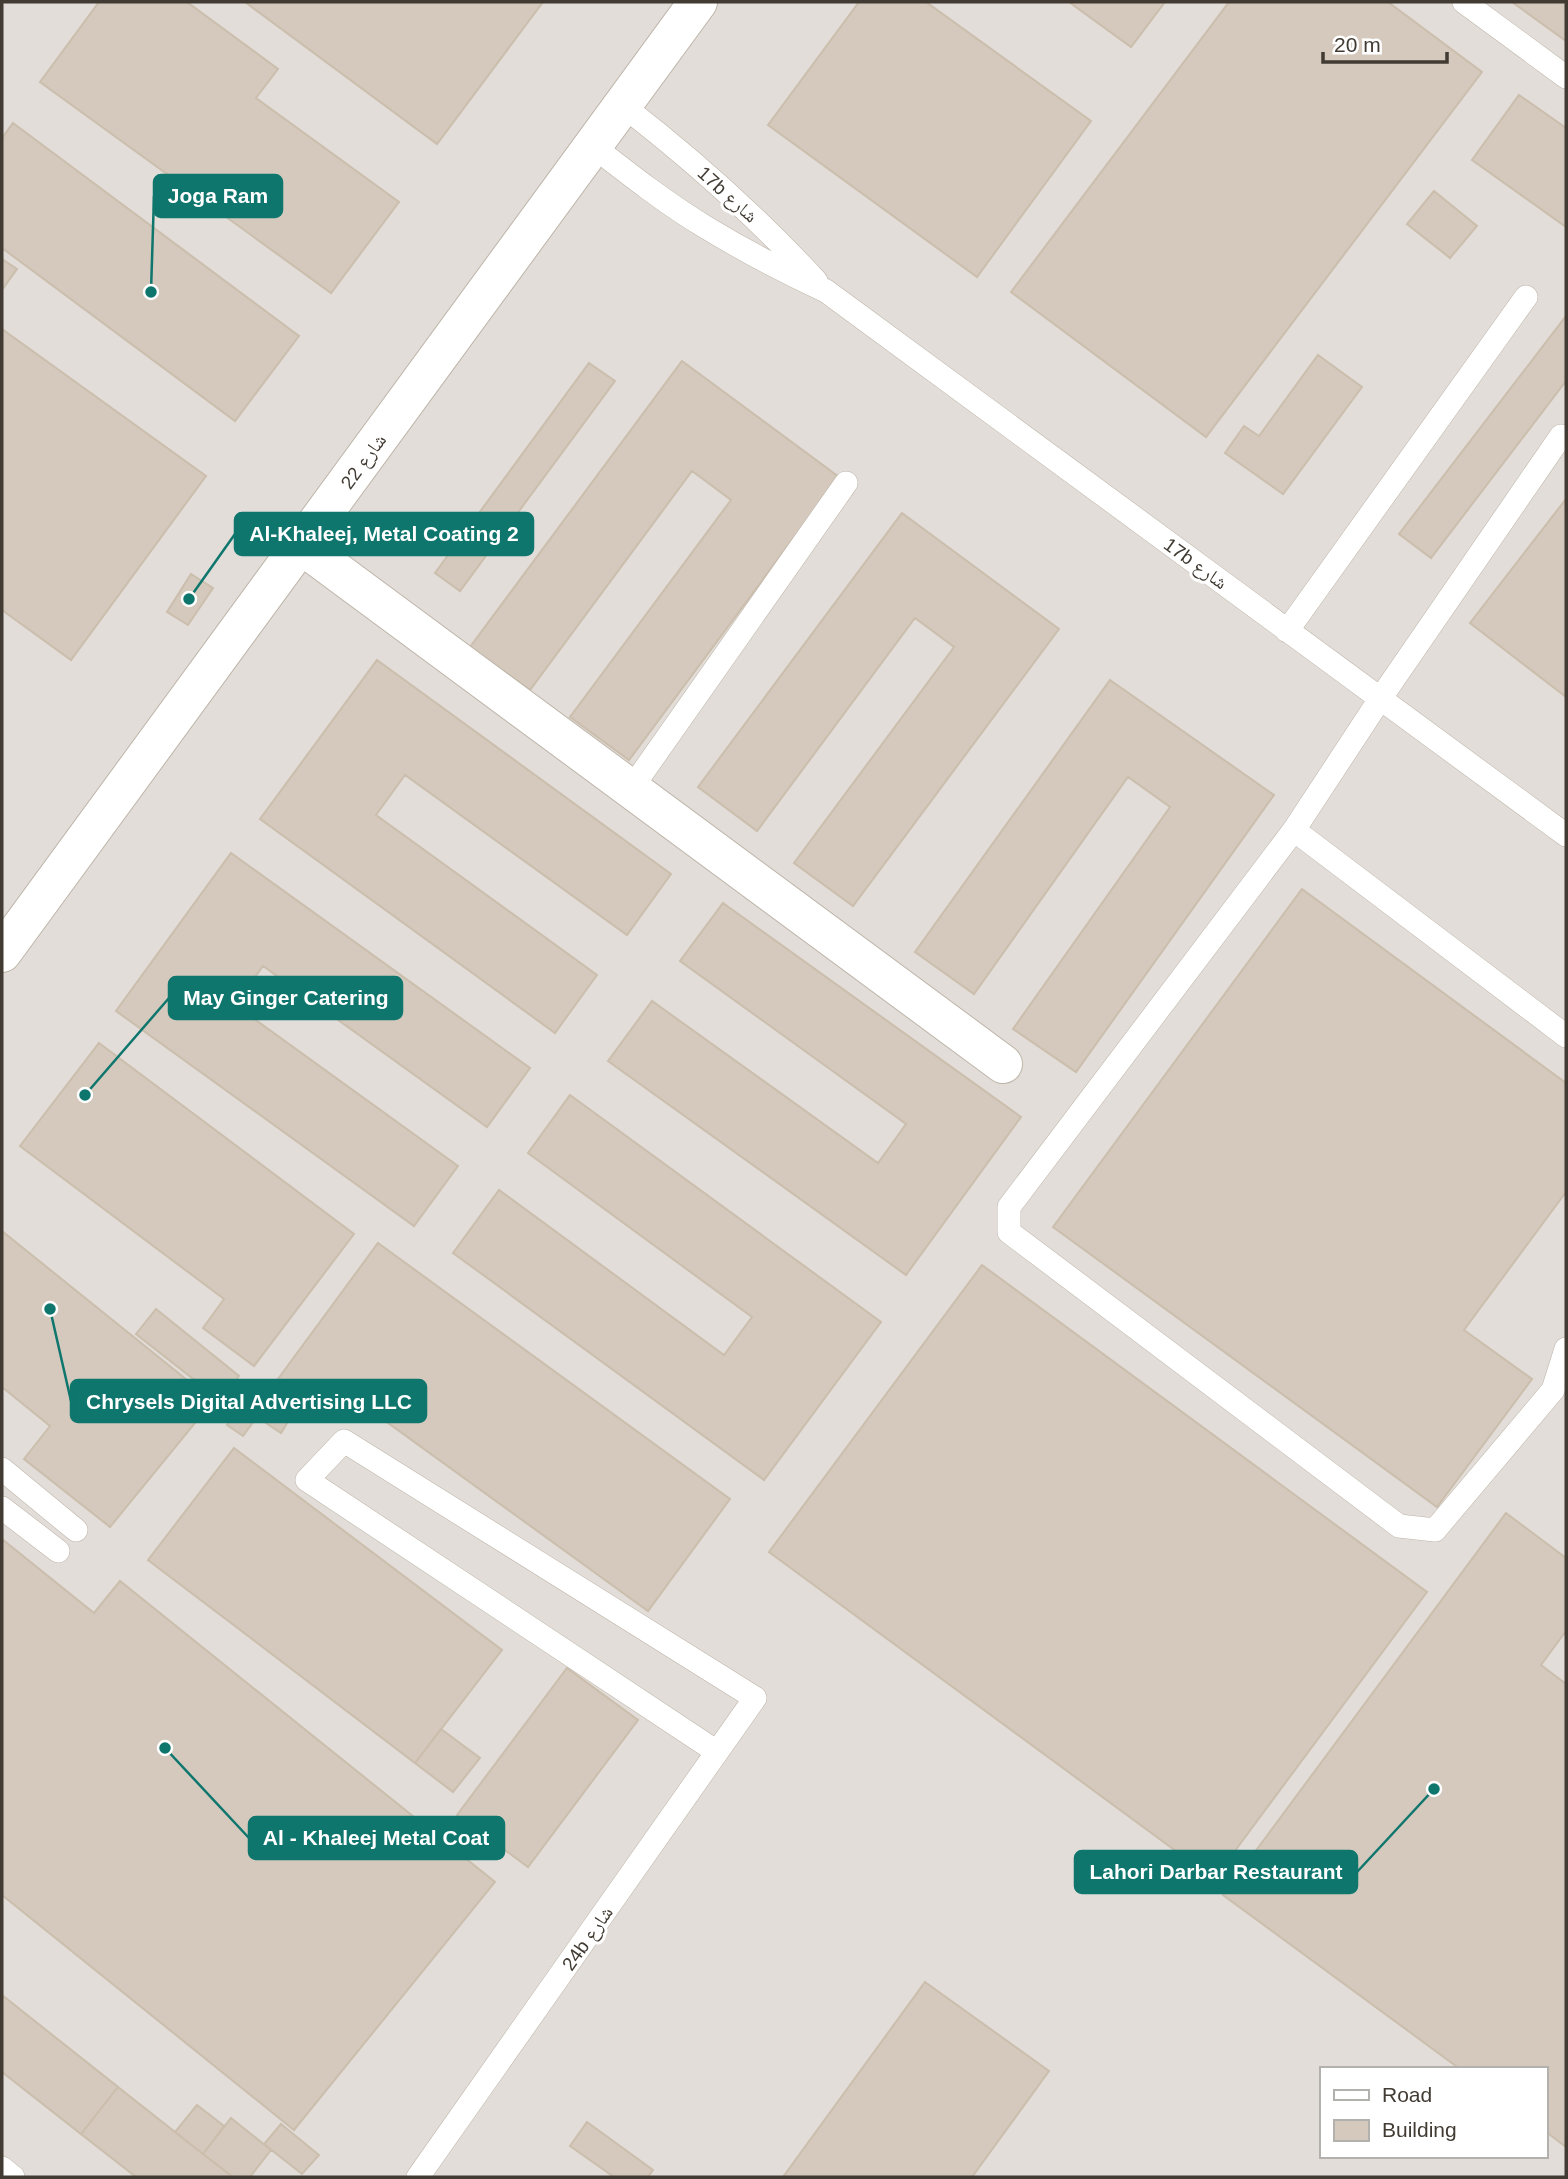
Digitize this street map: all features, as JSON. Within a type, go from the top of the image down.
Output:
[{"type":"street","name":"شارع 22","points":[[2,953],[698,2]]},
{"type":"street","points":[[301,545],[1003,1063]]},
{"type":"lane","points":[[1464,2],[1566,77]]},
{"type":"lane","name":"17b شارع","points":[[622,105],[732,195],[825,291]]},
{"type":"lane","name":"17b شارع","points":[[593,146],[704,227],[825,291],[1566,835]]},
{"type":"lane","points":[[1287,631],[1526,297]]},
{"type":"lane","points":[[1561,436],[1380,699],[1294,830],[1009,1207],[1009,1231],[1399,1526],[1435,1530],[1553,1390],[1566,1349]]},
{"type":"lane","points":[[631,789],[845,483]]},
{"type":"lane","points":[[1294,830],[1566,1036]]},
{"type":"lane","name":"24b شارع","points":[[418,2177],[755,1698],[344,1441],[307,1480],[717,1752]]},
{"type":"lane","points":[[2,1469],[76,1530]]},
{"type":"lane","points":[[2,1508],[58,1551]]},
{"type":"lane","points":[[2,2168],[13,2177]]},
{"type":"shaded area","points":[[2,2],[1566,2],[1566,2177],[2,2177]]},
{"type":"building","points":[[99,2],[187,2],[278,69],[256,98],[399,202],[331,293],[40,82]]},
{"type":"building","points":[[245,2],[543,2],[437,144]]},
{"type":"building","points":[[859,2],[926,2],[1091,121],[977,277],[768,125]]},
{"type":"building","points":[[1069,2],[1165,2],[1131,47]]},
{"type":"building","points":[[1229,2],[1388,2],[1482,72],[1206,437],[1011,292]]},
{"type":"building","points":[[1512,2],[1566,2],[1566,41]]},
{"type":"building","points":[[1519,95],[1566,128],[1566,227],[1472,160]]},
{"type":"building","points":[[13,123],[299,336],[235,421],[2,248],[2,138]]},
{"type":"building","points":[[1434,191],[1477,226],[1450,258],[1407,224]]},
{"type":"building","points":[[2,259],[17,269],[2,290]]},
{"type":"building","points":[[1566,316],[1566,381],[1431,558],[1399,534]]},
{"type":"building","points":[[2,329],[206,476],[71,660],[2,610]]},
{"type":"building","points":[[1318,355],[1362,387],[1283,494],[1225,453],[1244,426],[1259,436]]},
{"type":"building","points":[[682,361],[839,477],[629,760],[570,717],[731,500],[692,471],[530,690],[470,647]]},
{"type":"building","points":[[589,363],[615,381],[460,591],[435,573]]},
{"type":"building","points":[[1566,499],[1566,697],[1470,623]]},
{"type":"building","points":[[902,513],[1059,629],[853,906],[794,863],[954,647],[915,618],[757,831],[698,787]]},
{"type":"building","points":[[191,574],[213,588],[188,625],[167,612]]},
{"type":"building","points":[[377,660],[671,874],[627,935],[405,775],[376,815],[597,975],[555,1033],[260,819]]},
{"type":"building","points":[[1110,680],[1274,795],[1076,1072],[1013,1029],[1170,807],[1128,777],[974,994],[915,952]]},
{"type":"building","points":[[231,853],[530,1068],[487,1127],[263,966],[235,1005],[458,1166],[414,1226],[116,1011]]},
{"type":"building","points":[[1302,889],[1566,1083],[1566,1192],[1464,1330],[1532,1379],[1437,1507],[1053,1227]]},
{"type":"building","points":[[723,903],[1021,1117],[906,1275],[608,1061],[652,1001],[878,1163],[906,1124],[680,961]]},
{"type":"building","points":[[99,1043],[354,1234],[254,1366],[203,1328],[224,1299],[20,1146]]},
{"type":"building","points":[[570,1095],[881,1322],[764,1480],[453,1253],[499,1190],[724,1355],[752,1317],[528,1153]]},
{"type":"building","points":[[2,1231],[213,1401],[110,1527],[24,1459],[50,1426],[2,1387]]},
{"type":"building","points":[[378,1243],[730,1499],[648,1611],[341,1389],[321,1417],[275,1383]]},
{"type":"building","points":[[982,1265],[1427,1592],[1214,1879],[769,1552]]},
{"type":"building","points":[[156,1309],[239,1376],[220,1400],[136,1334]]},
{"type":"building","points":[[249,1392],[289,1420],[281,1433],[257,1417],[243,1436],[227,1425]]},
{"type":"building","points":[[234,1448],[502,1650],[415,1763],[148,1560]]},
{"type":"building","points":[[1506,1513],[1566,1558],[1566,1631],[1541,1665],[1566,1684],[1566,2147],[1547,2133],[1547,2067],[1457,2067],[1223,1895]]},
{"type":"building","points":[[2,1539],[94,1613],[120,1581],[495,1882],[294,2130],[2,1895]]},
{"type":"building","points":[[567,1668],[638,1720],[528,1867],[457,1815]]},
{"type":"building","points":[[441,1729],[480,1758],[453,1792],[415,1763]]},
{"type":"building","points":[[925,1982],[1049,2071],[972,2177],[783,2177]]},
{"type":"building","points":[[2,1995],[118,2087],[81,2134],[2,2072]]},
{"type":"building","points":[[118,2087],[233,2177],[136,2177],[81,2134]]},
{"type":"building","points":[[197,2105],[224,2126],[203,2154],[175,2132]]},
{"type":"building","points":[[231,2118],[271,2150],[250,2177],[233,2177],[203,2154]]},
{"type":"building","points":[[587,2122],[653,2170],[648,2177],[614,2177],[570,2146]]},
{"type":"building","points":[[281,2124],[319,2155],[302,2174],[264,2144]]},
{"type":"place","name":"Joga Ram","points":[[151,292]]},
{"type":"place","name":"Al-Khaleej, Metal Coating 2","points":[[189,599]]},
{"type":"place","name":"May Ginger Catering","points":[[85,1095]]},
{"type":"place","name":"Chrysels Digital Advertising LLC","points":[[50,1309]]},
{"type":"place","name":"Al - Khaleej Metal Coat","points":[[165,1748]]},
{"type":"place","name":"Lahori Darbar Restaurant","points":[[1434,1789]]}]
